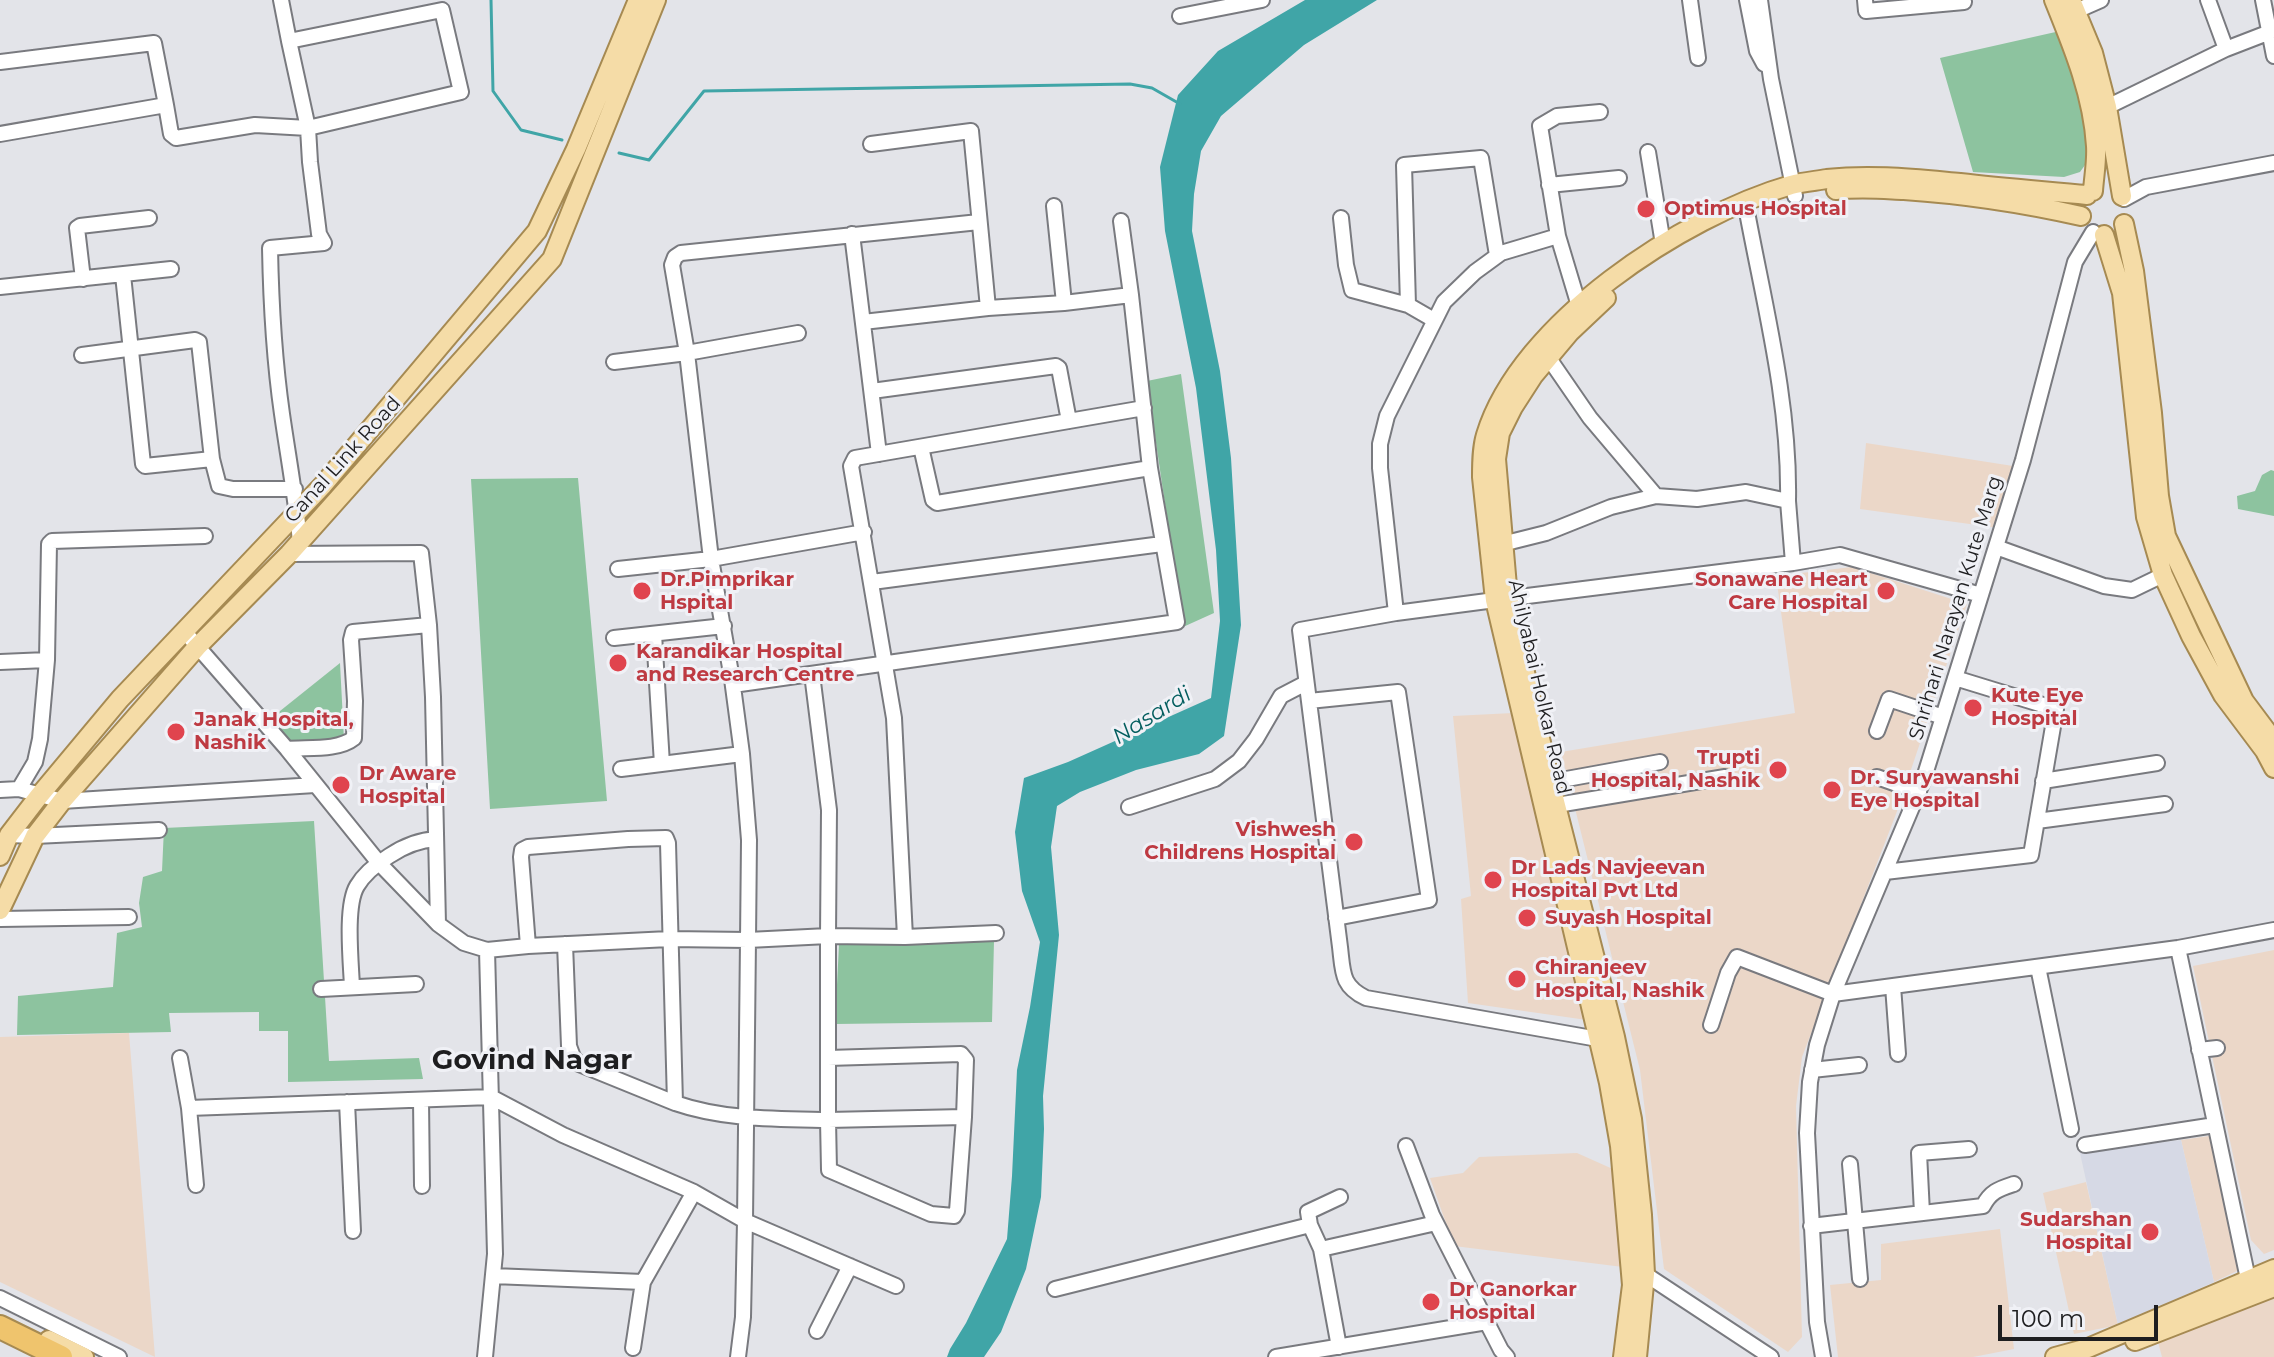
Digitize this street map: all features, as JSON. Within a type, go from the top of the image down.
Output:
[{"type":"highway","points":[[0,1327],[61,1357]]},
{"type":"highway","points":[[0,1344],[26,1357]]},
{"type":"main road","name":"Canal Link Road","points":[[0,856],[9,835],[120,699],[297,513],[537,231],[576,149],[638,0]]},
{"type":"main road","name":"Canal Link Road","points":[[0,910],[35,836],[62,801],[197,647],[295,548],[552,259],[656,0]]},
{"type":"main road","points":[[2054,0],[2069,35],[2092,114],[2097,149],[2090,193],[2083,202],[2081,216],[2088,228],[2098,233],[2111,234],[2124,224]]},
{"type":"main road","points":[[2073,6],[2093,53],[2127,212],[2124,224],[2136,284],[2152,413],[2146,517],[2163,575],[2191,636],[2223,695],[2274,768]]},
{"type":"main road","name":"Ahilyabai Holkar Road","points":[[1637,1357],[1645,1274],[1632,1119],[1606,1038],[1501,599],[1482,477],[1485,436],[1514,376],[1579,306],[1614,277],[1663,244],[1745,207],[1794,190],[1863,176],[2090,193]]},
{"type":"main road","points":[[2090,193],[2108,188],[2123,197]]},
{"type":"main road","name":"Ahilyabai Holkar Road","points":[[1794,190],[1930,192],[2025,203],[2081,216]]},
{"type":"main road","name":"Ahilyabai Holkar Road","points":[[1623,1357],[1632,1285],[1620,1146],[1609,1083],[1606,1038],[1557,805],[1501,599],[1502,544],[1496,459],[1500,433],[1513,407],[1570,332],[1620,286],[1745,207]]},
{"type":"main road","points":[[548,209],[567,222]]},
{"type":"main road","points":[[2098,233],[2122,293],[2150,484],[2166,536],[2244,701],[2274,741]]},
{"type":"main road","points":[[2055,1357],[2088,1348],[2274,1269]]},
{"type":"main road","points":[[2094,1357],[2274,1287]]},
{"type":"main road","points":[[0,1315],[84,1357]]},
{"type":"street","points":[[281,0],[308,128],[313,191],[319,234],[324,243],[270,248],[272,325],[282,414],[295,489],[295,548],[421,553],[433,697],[438,924]]},
{"type":"street","points":[[1180,16],[1262,0]]},
{"type":"street","points":[[1690,0],[1698,58]]},
{"type":"street","points":[[1747,0],[1757,51],[1771,79]]},
{"type":"street","points":[[1760,0],[1771,79],[1794,190]]},
{"type":"street","points":[[1865,0],[1866,11],[1921,2],[1964,2]]},
{"type":"street","points":[[2073,6],[2101,0]]},
{"type":"street","points":[[2208,0],[2226,49]]},
{"type":"street","points":[[2263,0],[2274,56]]},
{"type":"street","points":[[0,62],[154,43],[171,134],[176,138],[255,125],[308,128],[461,92],[442,10],[289,41]]},
{"type":"street","points":[[2107,107],[2226,49],[2270,32]]},
{"type":"street","points":[[0,134],[166,105]]},
{"type":"street","points":[[1579,306],[1558,236],[1540,126],[1557,116],[1600,112]]},
{"type":"street","points":[[871,144],[971,131],[988,308]]},
{"type":"street","points":[[1648,152],[1663,244]]},
{"type":"street","points":[[1408,305],[1404,165],[1481,158],[1497,255]]},
{"type":"street","points":[[2123,197],[2146,187],[2274,163]]},
{"type":"street","points":[[1549,185],[1619,178]]},
{"type":"street","points":[[1054,206],[1064,303]]},
{"type":"street","points":[[1745,207],[1785,414],[1793,563]]},
{"type":"street","points":[[83,279],[77,228],[149,218]]},
{"type":"street","points":[[1341,218],[1352,290],[1408,305],[1434,320]]},
{"type":"street","points":[[733,685],[1177,622],[1150,468],[1121,221]]},
{"type":"street","points":[[738,1357],[743,1317],[749,840],[733,685],[711,559],[687,353],[672,265],[681,253],[979,222]]},
{"type":"street","name":"Shrihari Narayan Kute Marg","points":[[1823,1357],[1817,1322],[1807,1133],[1817,1045],[1833,994],[1919,792],[2023,460],[2075,262],[2098,233]]},
{"type":"street","points":[[852,234],[879,454]]},
{"type":"street","points":[[1396,613],[1380,468],[1380,444],[1387,416],[1444,302],[1497,255],[1558,236]]},
{"type":"street","points":[[0,287],[171,269]]},
{"type":"street","points":[[123,275],[143,464],[212,459]]},
{"type":"street","points":[[863,322],[1131,295]]},
{"type":"street","points":[[614,362],[687,353],[798,333]]},
{"type":"street","points":[[82,355],[195,340],[199,342],[217,483],[221,487],[295,489]]},
{"type":"street","points":[[1548,357],[1590,418],[1656,496]]},
{"type":"street","points":[[872,391],[1056,366],[1059,368],[1069,421]]},
{"type":"street","points":[[905,937],[894,718],[851,466],[855,458],[1144,408]]},
{"type":"street","points":[[921,447],[933,500],[937,503],[1150,468]]},
{"type":"street","points":[[1502,544],[1546,533],[1611,507],[1656,496],[1697,499],[1746,492],[1788,501]]},
{"type":"street","points":[[618,569],[711,559],[864,532]]},
{"type":"street","points":[[19,789],[35,762],[40,739],[47,660],[49,544],[52,541],[205,536]]},
{"type":"street","points":[[872,582],[1162,544]]},
{"type":"street","points":[[1996,547],[2104,586],[2132,590],[2163,575]]},
{"type":"street","points":[[1606,1038],[1366,998],[1353,991],[1345,980],[1300,630],[1396,613],[1840,555],[1981,595]]},
{"type":"street","points":[[287,749],[337,745],[354,738],[353,632],[429,625]]},
{"type":"street","points":[[614,638],[724,626]]},
{"type":"street","points":[[184,631],[287,749],[379,863],[438,924],[464,943],[487,950],[669,939],[748,940],[996,933]]},
{"type":"street","points":[[654,634],[662,764]]},
{"type":"street","points":[[0,662],[47,660]]},
{"type":"street","points":[[812,674],[829,810],[828,936],[828,1058],[828,1120],[829,1170],[931,1214],[954,1216],[957,1211],[966,1060],[961,1054],[828,1058]]},
{"type":"street","points":[[1885,872],[2031,855],[2056,709],[1955,678]]},
{"type":"street","points":[[1129,807],[1215,779],[1225,772],[1239,761],[1256,739],[1281,696],[1306,683]]},
{"type":"street","points":[[1309,701],[1398,692],[1429,900],[1336,918]]},
{"type":"street","points":[[1877,731],[1889,699],[1943,717]]},
{"type":"street","points":[[621,769],[742,754]]},
{"type":"street","points":[[1550,782],[1660,762]]},
{"type":"street","points":[[2043,781],[2157,763]]},
{"type":"street","points":[[1557,805],[1725,777]]},
{"type":"street","points":[[1877,777],[1919,792]]},
{"type":"street","points":[[0,790],[19,789],[62,801],[315,785]]},
{"type":"street","points":[[2037,821],[2165,804]]},
{"type":"street","points":[[9,835],[159,830]]},
{"type":"street","points":[[528,946],[522,850],[528,847],[666,838],[675,1103]]},
{"type":"street","points":[[352,987],[351,902],[358,885],[379,863],[408,845],[436,839]]},
{"type":"street","points":[[0,919],[129,917]]},
{"type":"street","points":[[1711,1025],[1728,973],[1737,957],[1833,994],[2178,948],[2274,930]]},
{"type":"street","points":[[565,944],[569,1046],[579,1064],[688,1108],[747,1118],[964,1117]]},
{"type":"street","points":[[2178,948],[2199,1050],[2207,1071],[2215,1125],[2248,1279]]},
{"type":"street","points":[[485,1357],[495,1254],[487,950]]},
{"type":"street","points":[[2038,967],[2071,1129]]},
{"type":"street","points":[[321,989],[416,984]]},
{"type":"street","points":[[1893,986],[1898,1054]]},
{"type":"street","points":[[2199,1050],[2217,1048]]},
{"type":"street","points":[[180,1058],[189,1108],[196,1185]]},
{"type":"street","points":[[1812,1070],[1859,1065]]},
{"type":"street","points":[[189,1108],[491,1097],[563,1135],[694,1192],[745,1221],[896,1286]]},
{"type":"street","points":[[421,1100],[422,1186]]},
{"type":"street","points":[[347,1102],[353,1231]]},
{"type":"street","points":[[2085,1145],[2215,1125]]},
{"type":"street","points":[[1406,1146],[1436,1223],[1507,1357]]},
{"type":"street","points":[[1922,1213],[1919,1153],[1969,1149]]},
{"type":"street","points":[[1850,1164],[1860,1279]]},
{"type":"street","points":[[1811,1226],[1983,1206],[1995,1190],[2014,1184]]},
{"type":"street","points":[[633,1348],[643,1282],[694,1192]]},
{"type":"street","points":[[1339,1347],[1321,1249],[1310,1225],[1308,1212],[1340,1197]]},
{"type":"street","points":[[1321,1249],[1436,1223]]},
{"type":"street","points":[[1055,1289],[1310,1225]]},
{"type":"street","points":[[817,1331],[850,1266]]},
{"type":"street","points":[[1645,1274],[1771,1357]]},
{"type":"street","points":[[493,1276],[643,1282]]},
{"type":"street","points":[[0,1298],[119,1357]]},
{"type":"street","points":[[1276,1357],[1487,1322]]},
{"type":"street","name":"Shrihari Narayan Kute Marg","points":[[1814,1357],[1817,1322]]},
{"type":"shaded area","points":[[1866,443],[2013,466],[1999,528],[1860,509]]},
{"type":"shaded area","points":[[1852,567],[1967,604],[1896,814],[1802,1057],[1796,1106],[1802,1337],[1788,1352],[1664,1269],[1640,1070],[1561,752],[1795,713],[1776,576]]},
{"type":"shaded area","points":[[1513,713],[1587,1020],[1468,1003],[1461,899],[1471,896],[1453,716]]},
{"type":"shaded area","points":[[2274,950],[2274,1250],[2264,1254],[2251,1240],[2193,966]]},
{"type":"shaded area","points":[[129,1033],[155,1357],[0,1282],[0,1037]]},
{"type":"shaded area","points":[[2209,1136],[2241,1269],[2214,1282],[2181,1140]]},
{"type":"shaded area","name":"Sudarshan Hospital","points":[[2181,1140],[2214,1282],[2118,1325],[2080,1153]]},
{"type":"shaded area","points":[[1577,1153],[1615,1170],[1623,1267],[1454,1246],[1430,1178],[1463,1173],[1479,1157]]},
{"type":"shaded area","points":[[2086,1182],[2118,1325],[2074,1334],[2043,1193]]},
{"type":"shaded area","points":[[2000,1229],[2014,1349],[1973,1357],[1838,1357],[1830,1285],[1881,1280],[1881,1244]]},
{"type":"shaded area","points":[[2274,1298],[2274,1357],[2162,1357],[2158,1342]]},
{"type":"green space","points":[[2060,31],[2083,109],[2090,158],[2080,172],[2064,177],[1973,172],[1940,58]]},
{"type":"green space","points":[[1181,374],[1214,613],[1183,627],[1147,381]]},
{"type":"green space","points":[[2274,471],[2274,516],[2238,509],[2237,496],[2255,491],[2262,475]]},
{"type":"green space","points":[[578,478],[607,801],[490,809],[471,479]]},
{"type":"green space","points":[[340,663],[344,740],[290,746],[270,719]]},
{"type":"green space","points":[[314,821],[329,1061],[419,1058],[423,1079],[288,1082],[288,1031],[259,1031],[259,1012],[169,1013],[171,1032],[17,1035],[18,996],[113,987],[117,933],[142,927],[139,903],[143,877],[162,871],[164,828]]},
{"type":"green space","points":[[994,941],[992,1022],[835,1024],[839,945]]},
{"type":"water","points":[[1305,0],[1377,0],[1304,45],[1221,116],[1201,151],[1194,194],[1192,231],[1220,371],[1231,458],[1241,625],[1224,736],[1199,754],[1136,770],[1080,792],[1057,806],[1051,847],[1059,935],[1043,1096],[1041,1197],[1026,1269],[1001,1332],[984,1357],[947,1357],[1007,1239],[1017,1070],[1040,942],[1022,891],[1015,832],[1024,778],[1068,762],[1211,698],[1220,621],[1216,550],[1196,388],[1165,231],[1160,167],[1178,95],[1218,51]]},
{"type":"waterway","points":[[491,0],[493,91],[521,130],[562,140]]},
{"type":"waterway","points":[[619,153],[649,160],[704,91],[1130,84],[1152,88],[1180,104]]},
{"type":"place","name":"Optimus Hospital","points":[[1646,209]]},
{"type":"place","name":"Dr.Pimprikar Hspital","points":[[642,591]]},
{"type":"place","name":"Sonawane Heart Care Hospital","points":[[1886,591]]},
{"type":"place","name":"Karandikar Hospital and Research Centre","points":[[618,663]]},
{"type":"place","name":"Kute Eye Hospital","points":[[1973,708]]},
{"type":"place","name":"Janak Hospital, Nashik","points":[[176,732]]},
{"type":"place","name":"Trupti Hospital, Nashik","points":[[1778,770]]},
{"type":"place","name":"Dr Aware Hospital","points":[[341,785]]},
{"type":"place","name":"Dr. Suryawanshi Eye Hospital","points":[[1832,790]]},
{"type":"place","name":"Vishwesh Childrens Hospital","points":[[1354,842]]},
{"type":"place","name":"Dr Lads Navjeevan Hospital Pvt Ltd","points":[[1493,880]]},
{"type":"place","name":"Suyash Hospital","points":[[1527,918]]},
{"type":"place","name":"Chiranjeev Hospital, Nashik","points":[[1517,979]]},
{"type":"place","name":"Sudarshan Hospital","points":[[2150,1232]]},
{"type":"place","name":"Dr Ganorkar Hospital","points":[[1431,1302]]},
{"type":"district","name":"Govind Nagar","points":[[532,1061]]},
{"type":"water label","name":"Nasardi","points":[[1152,716]]}]
